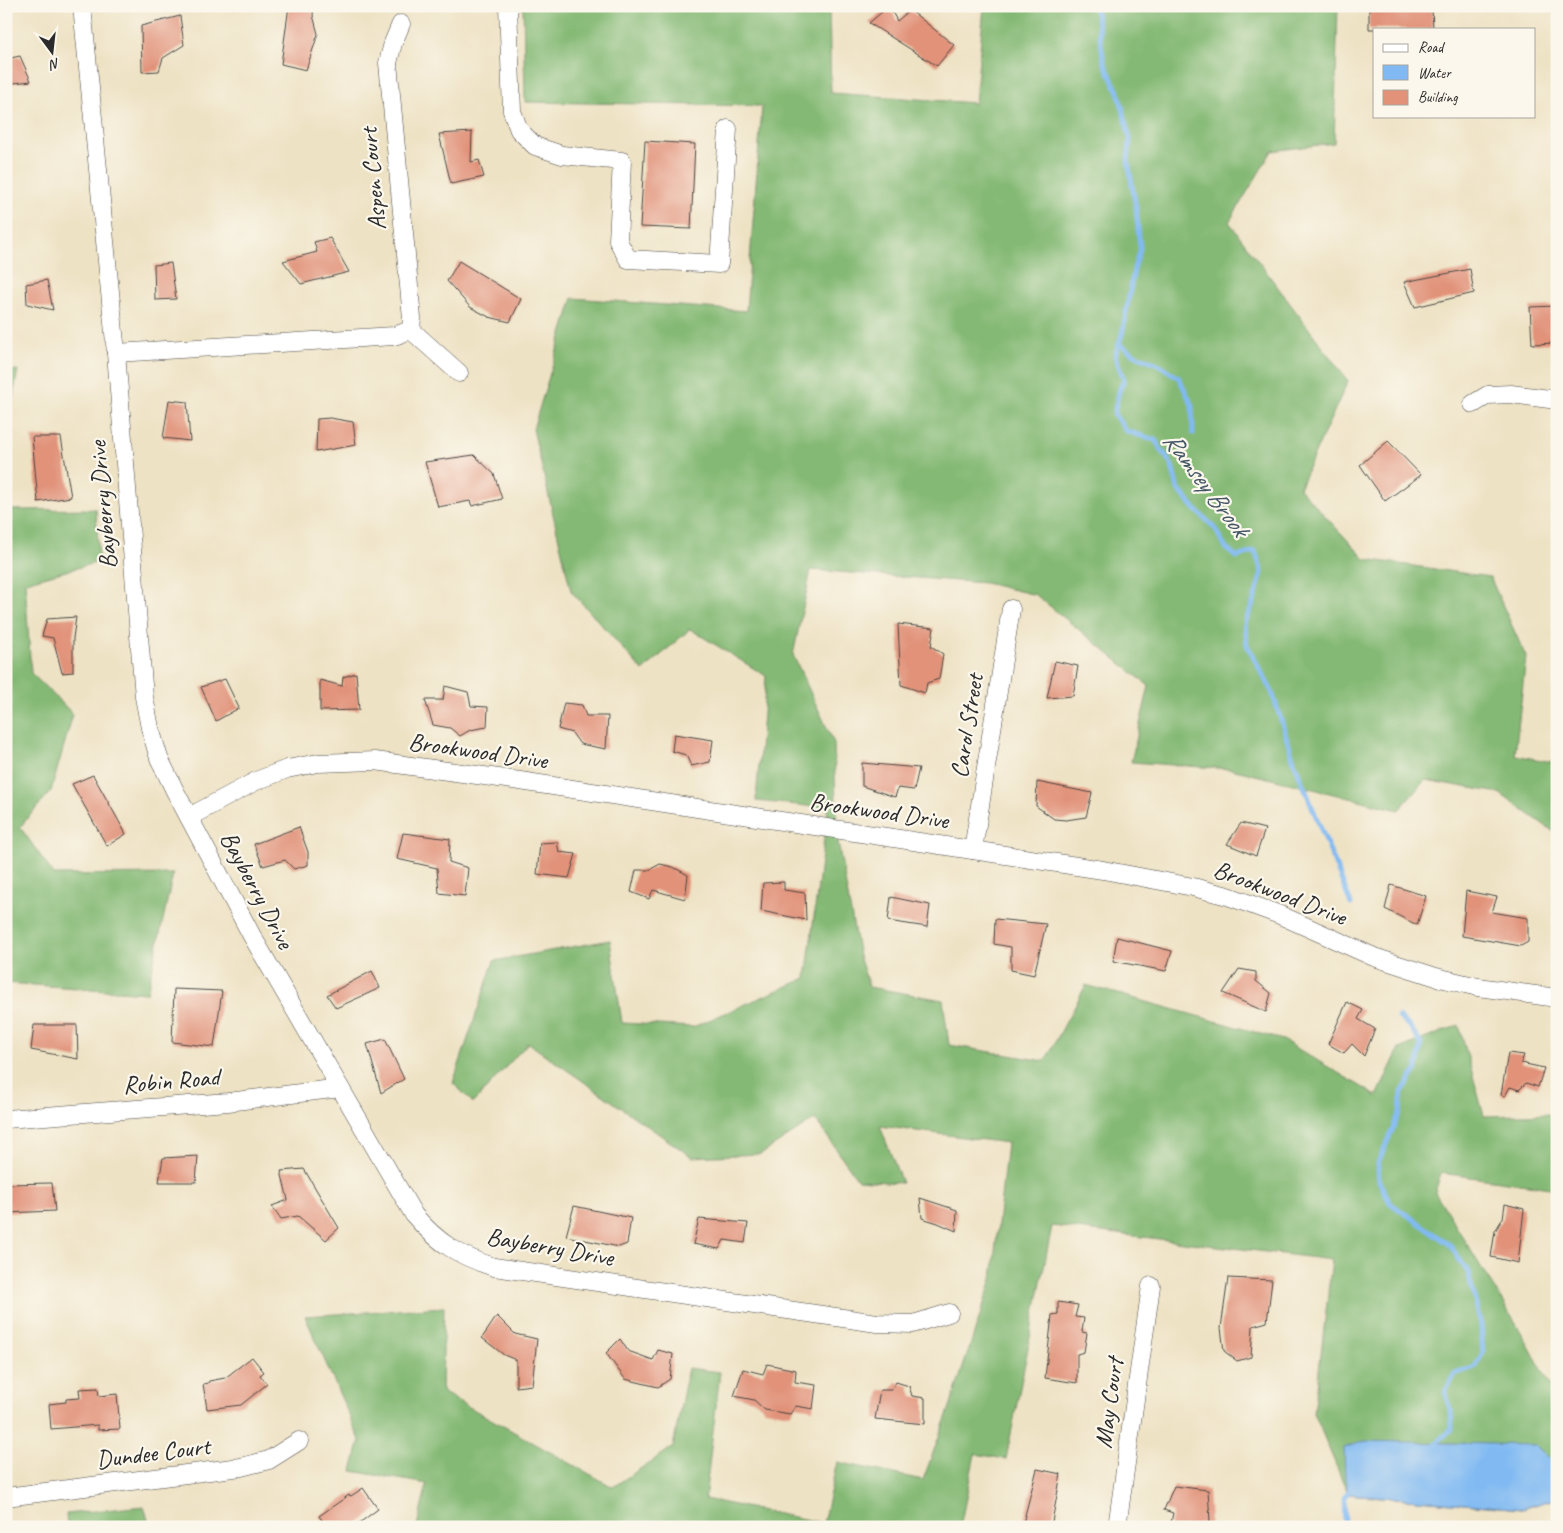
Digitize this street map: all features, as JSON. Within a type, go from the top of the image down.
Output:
[{"type":"street","name":"Bayberry Drive","points":[[82,6],[116,353],[144,697],[150,728],[159,758],[252,936],[414,1215],[429,1232],[449,1248],[472,1260],[494,1267],[877,1323],[913,1324],[949,1313]]},
{"type":"street","points":[[508,6],[512,111],[519,130],[535,146],[562,155],[622,161],[618,242],[628,259],[719,264],[728,129]]},
{"type":"street","name":"Aspen Court","points":[[401,24],[393,43],[388,63],[412,318],[411,330]]},
{"type":"street","points":[[116,353],[394,336],[411,330],[459,373]]},
{"type":"street","points":[[1473,404],[1488,396],[1511,394],[1557,400]]},
{"type":"street","name":"Carol Street","points":[[973,850],[1011,610]]},
{"type":"street","name":"Brookwood Drive","points":[[189,817],[256,781],[287,769],[318,763],[375,762],[520,781],[1103,870],[1210,892],[1228,896],[1280,916],[1374,957],[1427,974],[1478,987],[1557,998]]},
{"type":"street","name":"Robin Road","points":[[6,1119],[228,1102],[340,1088]]},
{"type":"street","name":"May Court","points":[[1116,1527],[1151,1286]]},
{"type":"street","name":"Dundee Court","points":[[6,1497],[241,1468],[269,1460],[288,1450],[299,1441]]},
{"type":"green space","points":[[523,6],[829,6],[831,93],[975,103],[984,6],[1338,6],[1334,143],[1272,151],[1229,222],[1348,381],[1299,488],[1365,559],[1490,577],[1526,657],[1515,755],[1557,763],[1557,834],[1499,793],[1425,780],[1399,810],[1231,769],[1131,762],[1149,686],[1036,595],[985,583],[811,570],[793,655],[834,743],[837,837],[859,956],[869,987],[943,1000],[949,1045],[1045,1061],[1086,985],[1283,1040],[1377,1096],[1399,1049],[1459,1025],[1484,1116],[1557,1114],[1557,1189],[1441,1173],[1435,1192],[1524,1337],[1557,1397],[1557,1498],[1522,1509],[1348,1494],[1314,1413],[1332,1260],[1052,1226],[1006,1459],[975,1454],[960,1527],[417,1527],[427,1484],[352,1471],[360,1440],[305,1316],[444,1307],[442,1392],[613,1487],[673,1447],[688,1368],[720,1372],[705,1499],[823,1523],[837,1462],[923,1480],[950,1407],[992,1279],[1007,1143],[880,1126],[902,1183],[858,1180],[815,1119],[761,1154],[692,1157],[528,1043],[473,1103],[453,1083],[494,961],[610,940],[622,1023],[693,1027],[806,978],[828,808],[756,801],[766,676],[690,629],[643,671],[571,591],[533,429],[573,298],[746,311],[762,106],[525,102]]},
{"type":"green space","points":[[18,370],[6,433],[6,371]]},
{"type":"green space","points":[[6,492],[11,510],[96,509],[99,562],[25,582],[31,673],[73,714],[51,791],[20,827],[54,875],[173,874],[147,993],[6,983]]},
{"type":"green space","points":[[144,1506],[150,1527],[67,1527],[66,1514]]},
{"type":"water","points":[[1365,1441],[1535,1445],[1557,1465],[1557,1498],[1522,1509],[1348,1494],[1345,1479],[1344,1448]]},
{"type":"building","points":[[289,6],[314,6],[313,15],[318,34],[306,70],[281,64]]},
{"type":"building","points":[[889,6],[897,21],[910,10],[954,45],[937,66],[869,23]]},
{"type":"building","points":[[1369,6],[1432,7],[1433,28],[1369,29]]},
{"type":"building","points":[[180,16],[184,45],[163,58],[159,71],[142,72],[141,26]]},
{"type":"building","points":[[20,56],[31,81],[6,84],[6,59]]},
{"type":"building","points":[[472,132],[471,162],[479,160],[484,177],[451,184],[439,134]]},
{"type":"building","points":[[645,141],[695,144],[691,229],[640,227]]},
{"type":"building","points":[[330,238],[349,272],[301,284],[283,261],[317,252],[314,242]]},
{"type":"building","points":[[459,261],[521,299],[510,322],[489,317],[470,307],[447,281]]},
{"type":"building","points":[[171,263],[176,299],[155,300],[154,265]]},
{"type":"building","points":[[1470,269],[1474,293],[1415,307],[1404,282]]},
{"type":"building","points":[[47,280],[53,310],[27,304],[26,284]]},
{"type":"building","points":[[1557,306],[1557,343],[1532,344],[1530,307]]},
{"type":"building","points":[[169,400],[187,402],[190,441],[163,438]]},
{"type":"building","points":[[330,418],[353,422],[356,445],[316,452],[317,419]]},
{"type":"building","points":[[32,437],[61,437],[71,497],[38,502]]},
{"type":"building","points":[[1388,441],[1421,475],[1385,501],[1360,465]]},
{"type":"building","points":[[474,455],[494,474],[502,499],[472,506],[470,501],[438,507],[425,462]]},
{"type":"building","points":[[76,617],[73,638],[73,672],[62,673],[53,638],[42,636],[47,619]]},
{"type":"building","points":[[898,624],[934,628],[931,646],[943,654],[939,679],[927,683],[925,693],[901,685]]},
{"type":"building","points":[[1055,661],[1078,666],[1073,696],[1047,698]]},
{"type":"building","points":[[356,673],[359,710],[320,711],[320,680],[342,686],[343,677]]},
{"type":"building","points":[[225,679],[239,708],[216,721],[201,687]]},
{"type":"building","points":[[445,686],[468,692],[471,706],[488,707],[487,727],[470,730],[460,736],[450,728],[433,725],[425,700],[443,700]]},
{"type":"building","points":[[564,703],[582,705],[586,716],[608,716],[606,749],[580,744],[572,733],[558,729]]},
{"type":"building","points":[[674,734],[713,740],[710,762],[691,766],[686,755],[672,751]]},
{"type":"building","points":[[862,763],[919,768],[914,790],[898,788],[895,797],[862,786]]},
{"type":"building","points":[[93,775],[126,834],[107,846],[72,784]]},
{"type":"building","points":[[1037,782],[1092,793],[1086,817],[1066,820],[1054,819],[1036,806]]},
{"type":"building","points":[[1241,823],[1265,829],[1256,856],[1227,844]]},
{"type":"building","points":[[299,827],[308,852],[308,865],[294,869],[285,860],[263,866],[254,844]]},
{"type":"building","points":[[403,833],[450,839],[449,862],[468,868],[465,896],[439,893],[437,868],[397,859]]},
{"type":"building","points":[[557,842],[559,852],[576,854],[569,878],[537,874],[540,843]]},
{"type":"building","points":[[660,864],[673,867],[688,875],[685,899],[653,890],[649,899],[631,892],[636,870],[649,870]]},
{"type":"building","points":[[784,882],[784,890],[805,893],[806,920],[761,911],[763,883]]},
{"type":"building","points":[[1391,885],[1426,896],[1417,925],[1385,909]]},
{"type":"building","points":[[1466,891],[1497,897],[1492,912],[1528,918],[1528,942],[1521,946],[1462,936]]},
{"type":"building","points":[[891,897],[930,905],[927,927],[888,921]]},
{"type":"building","points":[[995,919],[1046,924],[1034,975],[1011,970],[1011,947],[994,944]]},
{"type":"building","points":[[1117,937],[1172,951],[1166,971],[1113,961]]},
{"type":"building","points":[[1239,969],[1256,972],[1256,981],[1271,993],[1266,1012],[1223,993]]},
{"type":"building","points":[[372,971],[380,988],[336,1008],[327,995]]},
{"type":"building","points":[[174,989],[222,991],[214,1047],[172,1042]]},
{"type":"building","points":[[1347,1002],[1363,1010],[1358,1019],[1375,1029],[1364,1056],[1352,1044],[1344,1053],[1328,1044]]},
{"type":"building","points":[[34,1025],[77,1025],[78,1059],[31,1050]]},
{"type":"building","points":[[385,1039],[404,1079],[381,1093],[367,1044]]},
{"type":"building","points":[[1508,1053],[1524,1055],[1521,1063],[1544,1068],[1538,1087],[1526,1083],[1519,1090],[1510,1087],[1505,1096],[1501,1095]]},
{"type":"building","points":[[198,1156],[196,1182],[159,1182],[163,1158]]},
{"type":"building","points":[[304,1169],[339,1228],[326,1240],[298,1216],[281,1219],[272,1206],[288,1200],[281,1171]]},
{"type":"building","points":[[52,1183],[55,1211],[6,1213],[6,1184]]},
{"type":"building","points":[[920,1198],[957,1210],[956,1231],[922,1218]]},
{"type":"building","points":[[1505,1204],[1524,1209],[1518,1263],[1491,1257],[1495,1231],[1503,1218]]},
{"type":"building","points":[[574,1206],[631,1218],[627,1244],[619,1247],[566,1236]]},
{"type":"building","points":[[699,1219],[748,1223],[745,1243],[724,1240],[719,1249],[693,1244]]},
{"type":"building","points":[[1228,1278],[1272,1280],[1267,1322],[1253,1326],[1251,1357],[1237,1361],[1224,1351],[1221,1328]]},
{"type":"building","points":[[1058,1302],[1078,1305],[1075,1317],[1084,1318],[1082,1332],[1087,1333],[1084,1352],[1077,1354],[1077,1383],[1045,1378],[1052,1315],[1058,1314]]},
{"type":"building","points":[[497,1316],[515,1334],[537,1339],[532,1385],[516,1387],[516,1360],[504,1355],[482,1338]]},
{"type":"building","points":[[620,1339],[628,1351],[653,1360],[658,1350],[673,1354],[670,1379],[658,1387],[625,1379],[606,1353]]},
{"type":"building","points":[[252,1357],[264,1372],[260,1375],[267,1384],[241,1405],[207,1409],[203,1384],[225,1378]]},
{"type":"building","points":[[767,1364],[796,1370],[795,1382],[816,1385],[813,1409],[796,1406],[790,1414],[765,1410],[754,1400],[734,1396],[743,1369],[763,1374]]},
{"type":"building","points":[[896,1382],[909,1386],[912,1396],[925,1398],[925,1424],[875,1419],[880,1390],[891,1390]]},
{"type":"building","points":[[98,1388],[99,1396],[117,1394],[120,1429],[98,1430],[98,1425],[51,1429],[49,1404],[66,1402],[66,1399],[80,1398],[79,1389]]},
{"type":"building","points":[[1037,1469],[1061,1474],[1051,1527],[1022,1527]]},
{"type":"building","points":[[1174,1486],[1208,1490],[1210,1521],[1208,1527],[1170,1527],[1173,1513],[1164,1510]]},
{"type":"building","points":[[363,1488],[378,1509],[354,1527],[327,1527],[319,1516],[349,1495],[351,1496]]},
{"type":"waterway","name":"Ramsey Brook","points":[[1095,6],[1104,62],[1119,94],[1130,139],[1128,161],[1136,208],[1140,248],[1134,269],[1122,334],[1115,356],[1124,380],[1119,391],[1114,414],[1126,431],[1155,440],[1172,466],[1178,489],[1215,528],[1225,547],[1237,557],[1255,551],[1262,572],[1254,601],[1245,623],[1247,645],[1272,692],[1295,764],[1351,904]]},
{"type":"waterway","points":[[1119,344],[1136,355],[1158,364],[1179,378],[1192,405],[1193,433]]},
{"type":"waterway","name":"Ramsey Brook","points":[[1399,1017],[1411,1028],[1421,1044],[1417,1069],[1402,1092],[1400,1112],[1378,1163],[1379,1181],[1390,1203],[1449,1244],[1468,1272],[1481,1325],[1483,1353],[1475,1367],[1455,1374],[1445,1392],[1451,1409],[1452,1429],[1432,1447]]},
{"type":"waterway","name":"Ramsey Brook","points":[[1345,1527],[1344,1498],[1351,1488]]}]
